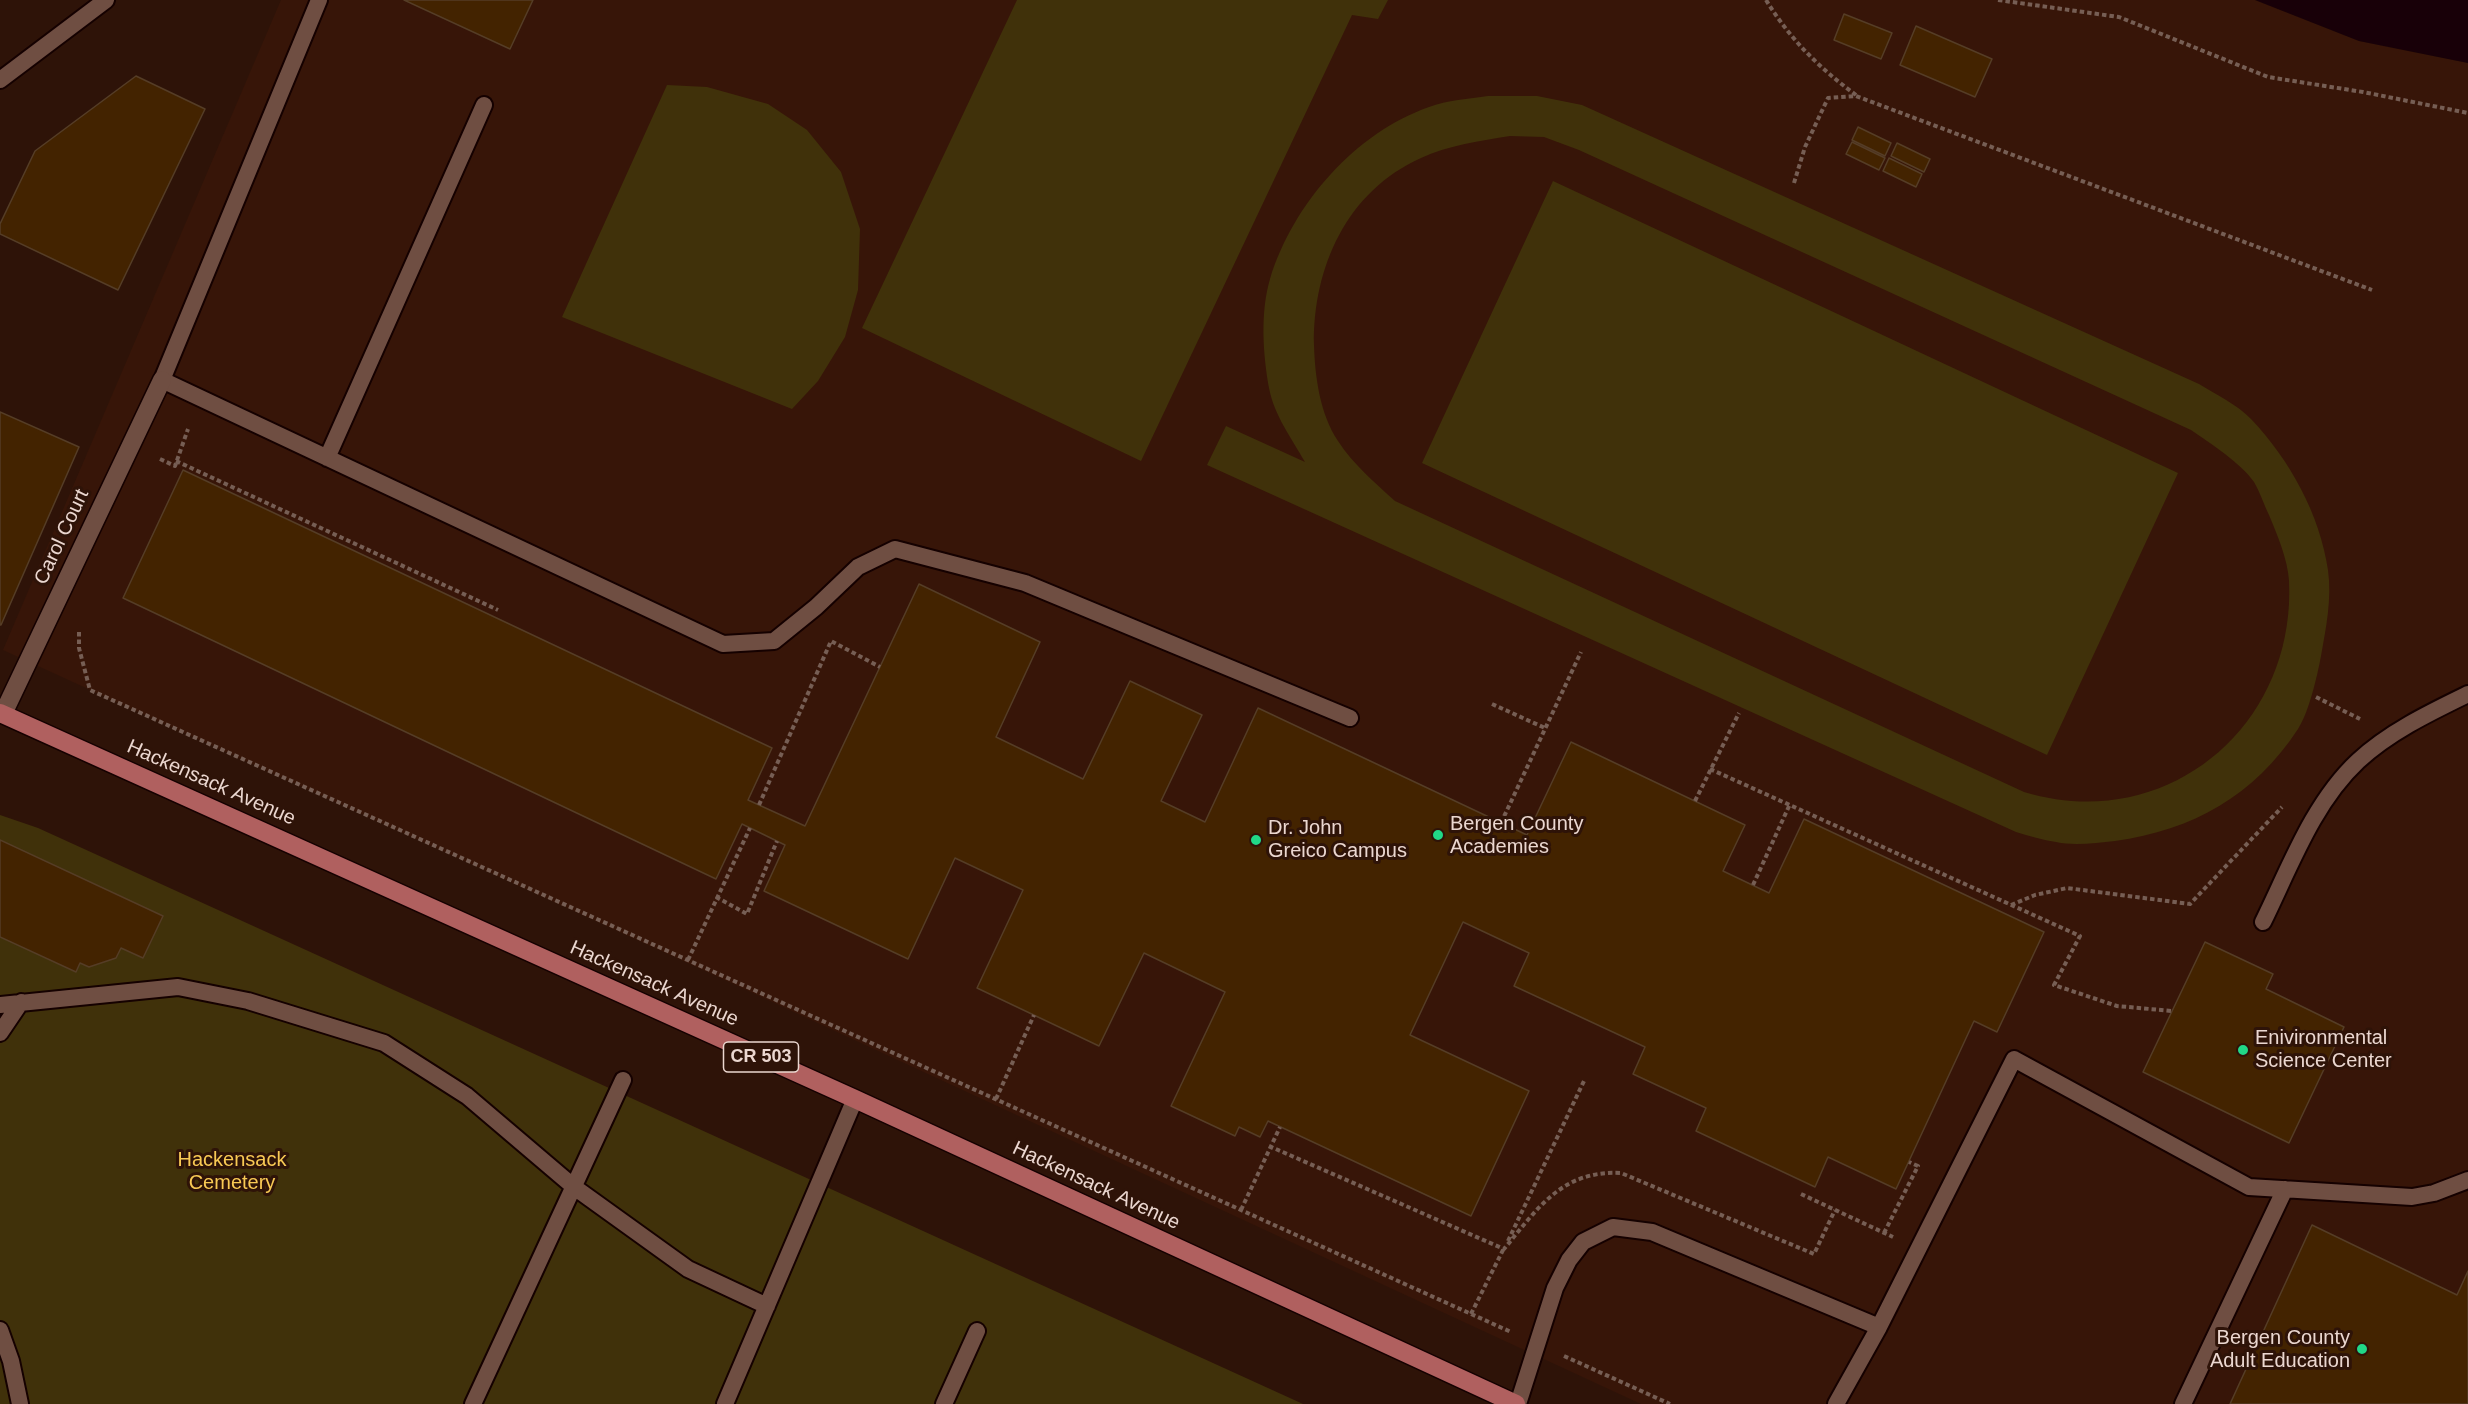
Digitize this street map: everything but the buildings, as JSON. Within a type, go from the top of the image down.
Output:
[{"type":"main road","name":"Hackensack Avenue","points":[[2,713],[855,1099],[1517,1404]]},
{"type":"street","name":"Carol Court","points":[[2,713],[162,380]]},
{"type":"lane","points":[[0,80],[106,0]]},
{"type":"lane","points":[[319,0],[162,380],[723,644],[774,641],[816,607],[858,567],[895,549],[1025,583],[1350,718]]},
{"type":"lane","points":[[327,458],[484,105]]},
{"type":"lane","points":[[2263,922],[2329,794],[2359,760],[2399,731],[2468,694]]},
{"type":"lane","points":[[0,1005],[178,987],[248,1001],[384,1042],[467,1096],[574,1187],[688,1269],[767,1306]]},
{"type":"lane","points":[[0,1033],[21,1002]]},
{"type":"lane","points":[[1836,1404],[1879,1327],[2014,1059],[2249,1186],[2412,1197],[2434,1193],[2468,1180]]},
{"type":"lane","points":[[473,1404],[623,1080]]},
{"type":"lane","points":[[725,1404],[855,1099]]},
{"type":"lane","points":[[2183,1404],[2285,1189]]},
{"type":"lane","points":[[1517,1404],[1555,1288],[1569,1260],[1583,1242],[1613,1227],[1652,1232],[1879,1327]]},
{"type":"lane","points":[[0,1330],[11,1361],[20,1404]]},
{"type":"lane","points":[[944,1404],[977,1330]]},
{"type":"path","points":[[1766,0],[1782,27],[1823,71],[1856,96],[2372,290]]},
{"type":"path","points":[[1998,0],[2119,17],[2268,77],[2363,92],[2468,113]]},
{"type":"path","points":[[1794,183],[1805,147],[1828,98],[1856,96]]},
{"type":"path","points":[[153,469],[158,458],[175,466],[188,429]]},
{"type":"path","points":[[176,461],[498,610]]},
{"type":"path","points":[[79,625],[79,648],[90,690],[1670,1404]]},
{"type":"path","points":[[759,805],[831,641],[880,667]]},
{"type":"path","points":[[1501,823],[1581,652]]},
{"type":"path","points":[[2316,697],[2352,713],[2368,725]]},
{"type":"path","points":[[1492,704],[1545,728]]},
{"type":"path","points":[[1695,801],[1739,712]]},
{"type":"path","points":[[1710,769],[2080,936],[2054,985],[2117,1006],[2172,1011]]},
{"type":"path","points":[[1753,885],[1790,804]]},
{"type":"path","points":[[2011,905],[2035,895],[2067,888],[2190,904],[2285,805]]},
{"type":"path","points":[[688,960],[750,828]]},
{"type":"path","points":[[716,897],[747,914],[777,841]]},
{"type":"path","points":[[996,1100],[1034,1015]]},
{"type":"path","points":[[1471,1314],[1584,1081]]},
{"type":"path","points":[[1241,1210],[1269,1146],[1280,1127]]},
{"type":"path","points":[[1269,1146],[1504,1249]]},
{"type":"path","points":[[1884,1233],[1917,1166],[1909,1162]]},
{"type":"path","points":[[1801,1194],[1895,1238]]},
{"type":"shaded area","name":"Bergen County Academies","points":[[281,0],[2255,0],[2359,41],[2468,63],[2468,1404],[1641,1404],[725,980],[3,650]]},
{"type":"shaded area","points":[[2255,0],[2468,0],[2468,63],[2359,41]]},
{"type":"green space","points":[[1017,0],[1388,0],[1378,19],[1352,15],[1141,461],[862,328]]},
{"type":"green space","points":[[667,85],[707,87],[768,104],[807,130],[841,172],[860,229],[858,290],[845,337],[818,381],[792,409],[562,317]]},
{"type":"green space","points":[[1488,96],[1537,96],[1582,105],[2199,384],[2246,414],[2278,452],[2301,489],[2318,529],[2328,570],[2328,613],[2315,684],[2302,722],[2281,753],[2241,791],[2219,806],[2170,828],[2143,836],[2093,843],[2063,843],[2036,838],[2016,832],[1207,465],[1226,426],[1305,462],[1271,398],[1265,361],[1264,334],[1265,306],[1270,279],[1280,251],[1311,198],[1352,153],[1376,134],[1402,119],[1436,105]],"holes":[[[1510,136],[1544,137],[1579,150],[2191,430],[2233,461],[2248,475],[2258,490],[2282,547],[2289,581],[2285,634],[2271,682],[2246,723],[2212,757],[2172,783],[2126,798],[2076,801],[2024,792],[1395,501],[1350,457],[1332,430],[1323,407],[1317,382],[1314,345],[1315,316],[1328,260],[1339,235],[1354,211],[1373,190],[1395,172],[1421,158],[1454,147]]]},
{"type":"green space","points":[[1553,181],[2178,473],[2047,755],[1422,463]]},
{"type":"green space","name":"Hackensack Cemetery","points":[[0,815],[38,828],[1303,1404],[0,1404]]},
{"type":"place","name":"Bergen County Academies","points":[[1438,835]]},
{"type":"place","name":"Dr. John Greico Campus","points":[[1256,840]]},
{"type":"place","name":"Enivironmental Science Center","points":[[2243,1050]]},
{"type":"place","name":"Bergen County Adult Education","points":[[2362,1349]]}]
